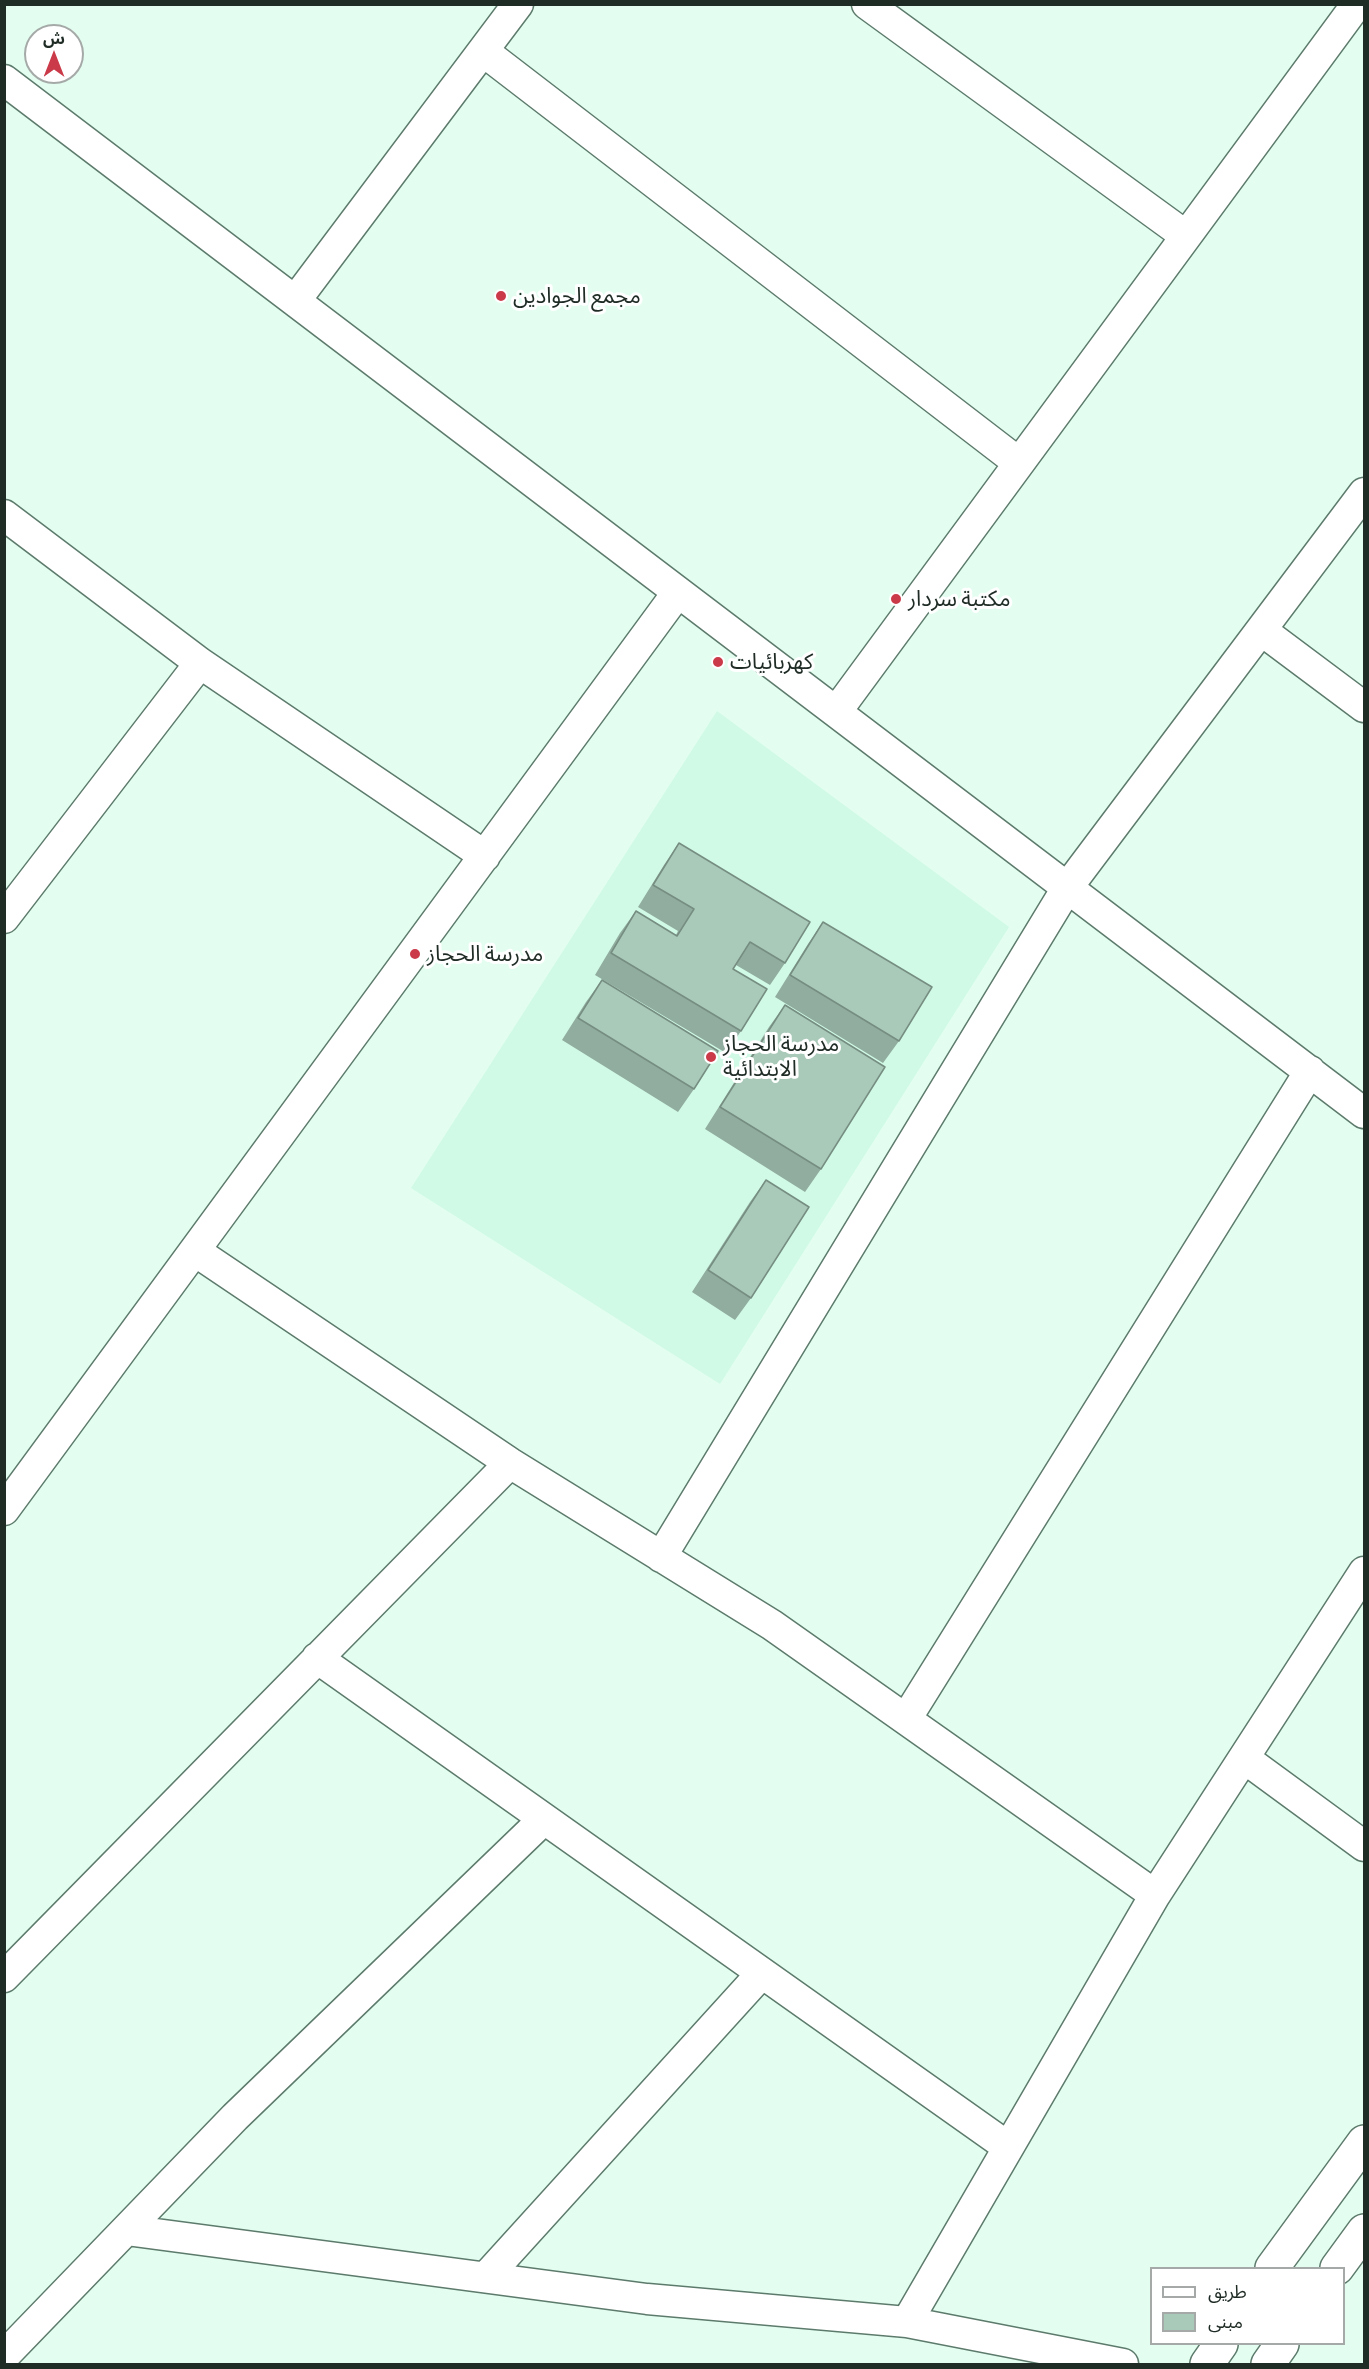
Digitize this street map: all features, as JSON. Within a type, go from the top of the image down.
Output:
[{"type":"main road","points":[[1273,2267],[1365,2142]]},
{"type":"main road","points":[[1338,2267],[1365,2231]]},
{"type":"main road","points":[[1207,2364],[1220,2345]]},
{"type":"main road","points":[[1268,2364],[1281,2345]]},
{"type":"street","points":[[295,301],[518,4]]},
{"type":"street","points":[[836,712],[1357,4]]},
{"type":"street","points":[[882,9],[1186,236]]},
{"type":"street","points":[[483,51],[1019,464]]},
{"type":"street","points":[[4,80],[1365,1113]]},
{"type":"street","points":[[662,1557],[1067,888],[1365,493]]},
{"type":"street","points":[[4,515],[201,663],[484,856]]},
{"type":"street","points":[[4,1510],[678,592]]},
{"type":"street","points":[[1262,630],[1365,707]]},
{"type":"street","points":[[4,918],[201,663]]},
{"type":"street","points":[[906,1719],[1310,1071]]},
{"type":"street","points":[[195,1251],[510,1463],[772,1625],[1155,1895]]},
{"type":"street","points":[[4,1977],[510,1463]]},
{"type":"street","points":[[907,2322],[1155,1895],[1365,1572]]},
{"type":"street","points":[[317,1658],[1008,2147]]},
{"type":"street","points":[[1244,1758],[1365,1846]]},
{"type":"street","points":[[4,2356],[235,2117],[544,1819]]},
{"type":"street","points":[[486,2277],[762,1973]]},
{"type":"street","points":[[126,2230],[646,2299],[907,2322],[1123,2364]]},
{"type":"shaded area","name":"مدرسة الحجاز الابتدائية","points":[[717,711],[1009,927],[720,1384],[411,1188]]},
{"type":"building","points":[[679,843],[810,922],[785,963],[750,942],[733,969],[767,989],[741,1031],[611,953],[636,911],[677,936],[694,909],[653,885]]},
{"type":"building","points":[[823,922],[932,987],[899,1041],[790,975]]},
{"type":"building","points":[[602,980],[718,1051],[694,1089],[578,1018]]},
{"type":"building","points":[[785,1005],[885,1067],[821,1169],[720,1107]]},
{"type":"building","points":[[766,1180],[809,1207],[751,1298],[708,1270]]},
{"type":"place","name":"مجمع الجوادين","points":[[501,296]]},
{"type":"place","name":"مكتبة سردار","points":[[896,599]]},
{"type":"place","name":"كهربائيات","points":[[718,662]]},
{"type":"place","name":"مدرسة الحجاز","points":[[415,954]]},
{"type":"place","name":"مدرسة الحجاز الابتدائية","points":[[711,1057]]}]
